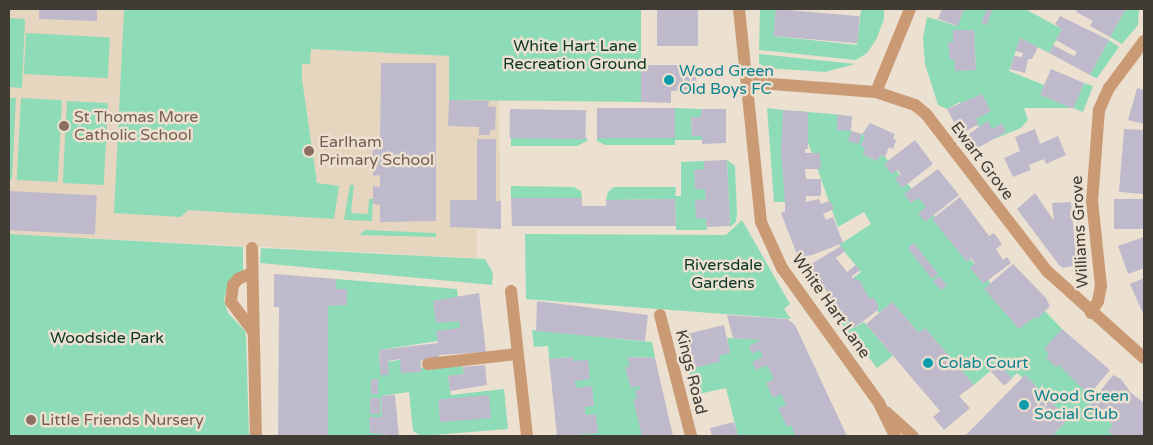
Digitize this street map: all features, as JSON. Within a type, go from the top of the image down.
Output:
[{"type":"street","name":"White Hart Lane","points":[[739,9],[761,222],[782,268],[882,409],[894,436]]},
{"type":"street","points":[[876,92],[910,9]]},
{"type":"street","name":"Williams Grove","points":[[1091,312],[1098,301],[1101,286],[1092,201],[1099,110],[1109,88],[1144,41]]},
{"type":"street","name":"Ewart Grove","points":[[747,82],[876,92],[903,100],[926,114],[1047,271],[1144,358]]},
{"type":"street","points":[[252,248],[256,436]]},
{"type":"street","points":[[252,274],[238,279],[233,286],[231,302],[253,331]]},
{"type":"street","points":[[511,291],[527,436]]},
{"type":"street","name":"Kings Road","points":[[660,315],[691,436]]},
{"type":"street","points":[[428,364],[517,354]]},
{"type":"street","points":[[882,409],[913,436]]},
{"type":"shaded area","name":"Earlham Primary School","points":[[9,9],[124,9],[123,39],[449,56],[498,75],[501,229],[477,229],[477,258],[9,234]]},
{"type":"green space","name":"White Hart Lane Recreation Ground","points":[[124,9],[641,9],[641,102],[449,100],[449,56],[311,49],[310,64],[302,64],[302,79],[317,183],[339,186],[334,219],[188,210],[181,217],[114,213]]},
{"type":"green space","points":[[760,9],[776,9],[774,36],[857,45],[861,9],[884,10],[884,19],[876,40],[867,53],[856,60],[759,50]]},
{"type":"green space","points":[[964,9],[1025,9],[1062,29],[1049,53],[1020,38],[1009,71],[1044,85],[1041,95],[1073,108],[1024,108],[1028,120],[1021,128],[989,141],[960,102],[947,109],[938,105],[925,64],[923,38],[927,17],[957,26]],"holes":[[[974,30],[976,69],[960,71],[958,31]]]},
{"type":"green space","points":[[1126,9],[1139,9],[1138,25],[1122,44],[1110,37]]},
{"type":"green space","points":[[9,18],[25,19],[22,88],[9,87]]},
{"type":"green space","points":[[26,33],[110,37],[108,78],[24,74]]},
{"type":"green space","points":[[1109,40],[1119,47],[1097,78],[1090,75]]},
{"type":"green space","points":[[759,54],[855,64],[825,72],[766,68],[759,63]]},
{"type":"green space","points":[[1084,83],[1093,86],[1083,112],[1073,108]]},
{"type":"green space","points":[[9,98],[16,98],[12,179],[9,179]]},
{"type":"green space","points":[[21,98],[62,100],[58,182],[17,180]]},
{"type":"green space","points":[[67,101],[108,103],[104,185],[63,183]]},
{"type":"green space","points":[[675,108],[701,109],[701,117],[691,117],[692,136],[702,136],[702,140],[675,140],[675,145],[605,145],[597,141],[597,138],[675,138]]},
{"type":"green space","points":[[767,108],[783,110],[785,202],[774,202]]},
{"type":"green space","points":[[797,111],[843,115],[851,131],[870,137],[863,155],[877,161],[880,155],[885,157],[1022,321],[1045,311],[1064,331],[1047,350],[1089,391],[1089,396],[1136,436],[1057,436],[1054,434],[1068,419],[1025,375],[1023,378],[1017,373],[1012,378],[998,364],[974,385],[925,328],[919,333],[892,302],[879,313],[853,278],[861,272],[839,245],[871,224],[864,212],[838,227]]},
{"type":"green space","points":[[511,138],[587,138],[587,141],[577,146],[511,146]]},
{"type":"green space","points":[[727,160],[735,166],[737,214],[736,222],[730,227]]},
{"type":"green space","points":[[704,161],[704,169],[695,189],[705,189],[706,199],[696,218],[706,218],[707,230],[676,230],[675,199],[606,200],[608,192],[614,187],[676,187],[675,196],[681,196],[681,162]]},
{"type":"green space","points":[[350,185],[354,185],[351,213],[368,214],[369,199],[373,199],[372,221],[344,220]]},
{"type":"green space","points":[[511,186],[574,187],[581,191],[582,198],[511,198]]},
{"type":"green space","name":"Riversdale Gardens","points":[[742,220],[790,304],[784,309],[791,319],[526,299],[525,234],[726,235]]},
{"type":"green space","points":[[365,230],[436,233],[436,237],[359,235]]},
{"type":"green space","name":"Woodside Park","points":[[9,234],[243,247],[243,273],[228,283],[224,300],[228,313],[245,331],[249,436],[9,436]]},
{"type":"green space","points":[[261,248],[485,259],[493,273],[492,285],[260,263]]},
{"type":"green space","points":[[336,279],[457,289],[464,337],[379,350],[379,363],[420,357],[421,368],[462,364],[464,374],[448,376],[451,395],[504,389],[508,429],[421,436],[413,431],[409,392],[381,396],[383,436],[328,436],[328,306],[336,289]]},
{"type":"green space","points":[[830,296],[854,328],[864,322],[893,356],[877,368],[824,301]]},
{"type":"green space","points":[[532,330],[652,342],[655,358],[633,357],[651,436],[579,436],[570,357],[549,359],[548,346],[534,347]]},
{"type":"green space","points":[[727,338],[760,339],[804,436],[738,436],[726,388],[694,395],[688,369],[707,365],[717,354],[730,353]]},
{"type":"building","points":[[39,9],[97,9],[97,21],[39,19]]},
{"type":"building","points":[[657,9],[698,9],[698,46],[657,46]]},
{"type":"building","points":[[776,9],[860,16],[857,43],[774,36]]},
{"type":"building","points":[[942,9],[964,9],[958,26],[938,19]]},
{"type":"building","points":[[987,9],[992,11],[987,25],[981,23]]},
{"type":"building","points":[[1077,9],[1126,9],[1110,37],[1090,26],[1093,21],[1076,12]]},
{"type":"building","points":[[1060,16],[1109,40],[1090,75],[1049,53],[1053,45],[1074,56],[1077,52],[1056,40],[1062,29],[1055,24]]},
{"type":"building","points":[[953,30],[974,30],[976,70],[955,71],[954,59],[950,59],[948,42],[953,42]]},
{"type":"building","points":[[1020,38],[1038,47],[1032,59],[1028,59],[1025,73],[1010,69],[1014,56],[1022,57],[1023,53],[1015,51]]},
{"type":"building","points":[[381,63],[436,63],[436,221],[380,222],[380,205],[373,204],[373,186],[380,187],[380,175],[373,176],[373,143],[380,143]]},
{"type":"building","name":"Wood Green Old Boys FC","points":[[641,65],[694,65],[698,90],[671,91],[671,103],[641,102]]},
{"type":"building","points":[[1051,69],[1084,83],[1073,109],[1040,95]]},
{"type":"building","points":[[1137,88],[1144,90],[1144,124],[1128,120]]},
{"type":"building","points":[[982,94],[991,111],[976,119],[979,124],[960,134],[947,109]]},
{"type":"building","points":[[449,100],[489,101],[488,106],[496,107],[495,130],[490,130],[490,135],[479,135],[479,127],[448,126]]},
{"type":"building","points":[[597,108],[675,108],[675,138],[597,138]]},
{"type":"building","points":[[510,109],[586,110],[585,139],[509,138]]},
{"type":"building","points":[[701,109],[726,109],[726,143],[702,144],[702,136],[692,136],[691,117],[701,117]]},
{"type":"building","points":[[783,110],[808,112],[808,149],[805,149],[805,153],[820,153],[821,169],[805,169],[806,179],[821,179],[821,196],[806,196],[806,202],[819,199],[821,204],[830,201],[834,209],[823,214],[826,220],[833,217],[843,243],[799,260],[781,213],[785,211],[781,152]]},
{"type":"building","points":[[837,115],[852,116],[851,131],[837,130]]},
{"type":"building","points":[[988,121],[992,129],[1002,123],[1006,132],[976,149],[967,135]]},
{"type":"building","points":[[870,123],[895,134],[893,138],[896,140],[893,149],[889,147],[885,157],[880,155],[877,161],[863,155],[865,148],[861,146],[865,136],[862,134]]},
{"type":"building","points":[[1035,129],[1040,144],[1058,136],[1066,155],[1046,164],[1044,159],[1029,165],[1031,170],[1013,177],[1004,158],[1020,151],[1015,137]]},
{"type":"building","points":[[1124,129],[1144,130],[1144,194],[1119,192]]},
{"type":"building","points":[[851,131],[862,134],[859,144],[848,141]]},
{"type":"building","points":[[477,139],[496,139],[496,201],[501,201],[501,229],[450,227],[450,200],[477,200]]},
{"type":"building","points":[[915,140],[933,164],[902,188],[895,179],[901,174],[897,170],[892,174],[884,164]]},
{"type":"building","points":[[727,160],[730,226],[707,227],[706,218],[696,219],[695,200],[706,199],[705,189],[695,189],[694,170],[704,169],[704,161]]},
{"type":"building","points":[[938,169],[959,195],[925,222],[918,213],[926,207],[919,198],[911,203],[904,194]]},
{"type":"building","points":[[9,191],[97,196],[95,235],[9,230]]},
{"type":"building","points":[[1035,193],[1054,221],[1052,203],[1071,202],[1076,256],[1079,257],[1072,266],[1063,268],[1059,265],[1017,209]]},
{"type":"building","points":[[960,197],[989,236],[994,233],[1002,244],[996,249],[1003,260],[1007,257],[1011,263],[983,284],[970,268],[975,264],[971,258],[967,262],[932,219]]},
{"type":"building","points":[[511,198],[582,198],[582,206],[606,206],[606,200],[675,199],[676,226],[512,226]]},
{"type":"building","points":[[1114,199],[1144,199],[1144,229],[1114,229]]},
{"type":"building","points":[[1144,237],[1144,268],[1128,274],[1118,246]]},
{"type":"building","points":[[914,243],[938,274],[932,279],[908,248]]},
{"type":"building","points":[[841,246],[845,251],[836,258],[847,272],[856,265],[860,270],[851,277],[860,281],[870,299],[873,297],[878,305],[878,310],[854,328],[808,266]]},
{"type":"building","points":[[1013,264],[1046,298],[1050,306],[1037,319],[1035,317],[1019,329],[984,289]]},
{"type":"building","points":[[274,274],[336,279],[336,289],[347,289],[347,305],[328,306],[328,436],[278,436],[279,307],[274,307]]},
{"type":"building","points":[[939,276],[947,285],[941,290],[933,281]]},
{"type":"building","points":[[1144,278],[1144,316],[1130,284]]},
{"type":"building","points":[[479,293],[486,352],[439,355],[439,358],[420,361],[422,372],[401,373],[400,359],[388,361],[389,375],[380,375],[379,350],[438,343],[436,331],[460,328],[459,321],[436,323],[433,301]]},
{"type":"building","points":[[537,301],[648,315],[645,341],[536,331]]},
{"type":"building","name":"Colab Court","points":[[892,302],[919,333],[925,328],[974,385],[959,396],[970,408],[944,430],[933,417],[940,411],[866,324]]},
{"type":"building","points":[[727,315],[787,319],[795,325],[847,436],[792,436],[795,435],[791,425],[787,427],[778,408],[786,405],[781,394],[773,398],[766,383],[774,379],[767,365],[756,370],[752,362],[763,357],[760,350],[752,354],[749,346],[761,340],[733,338]]},
{"type":"building","points":[[724,325],[730,353],[719,356],[720,362],[688,369],[683,335]]},
{"type":"building","points":[[1062,329],[1110,370],[1089,395],[1059,365],[1056,367],[1046,358],[1049,354],[1044,349]]},
{"type":"building","points":[[573,357],[573,361],[588,360],[590,379],[575,381],[576,388],[592,386],[594,406],[585,407],[585,411],[586,415],[596,414],[598,433],[557,436],[549,359]]},
{"type":"building","points":[[627,357],[655,358],[673,436],[642,436],[633,399],[637,399],[635,391],[640,389],[640,386],[631,388],[625,367],[630,366]]},
{"type":"building","points":[[998,363],[1012,378],[1004,386],[990,371]]},
{"type":"building","points":[[485,365],[487,385],[450,391],[448,376],[464,374],[463,367]]},
{"type":"building","name":"Wood Green Social Club","points":[[1025,375],[1068,419],[1054,434],[1057,436],[965,436]]},
{"type":"building","points":[[1113,375],[1121,379],[1131,393],[1144,403],[1144,436],[1114,436],[1108,431],[1113,425],[1089,405]]},
{"type":"building","points":[[371,379],[378,379],[378,394],[371,394]]},
{"type":"building","points":[[395,395],[399,436],[370,433],[369,417],[382,417],[381,396]]},
{"type":"building","points":[[489,395],[491,418],[440,422],[438,399]]},
{"type":"building","points":[[370,398],[380,398],[380,414],[370,414]]},
{"type":"building","points":[[1086,408],[1091,412],[1085,419],[1080,416]]},
{"type":"building","points":[[734,422],[738,436],[712,436],[710,428]]},
{"type":"place","name":"Wood Green Old Boys FC","points":[[669,80]]},
{"type":"place","name":"St Thomas More Catholic School","points":[[64,126]]},
{"type":"place","name":"Earlham Primary School","points":[[309,151]]},
{"type":"place","name":"Colab Court","points":[[928,363]]},
{"type":"place","name":"Wood Green Social Club","points":[[1024,405]]},
{"type":"place","name":"Little Friends Nursery","points":[[31,420]]}]
